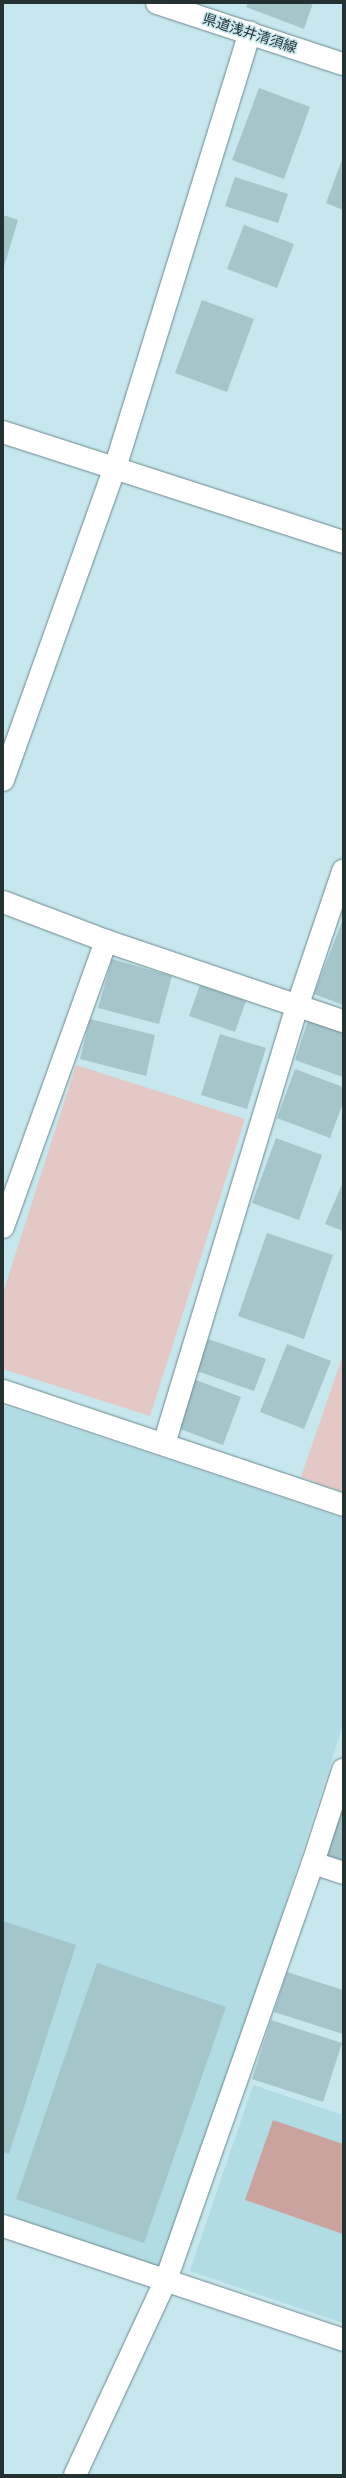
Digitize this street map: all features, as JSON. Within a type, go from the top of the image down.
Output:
[{"type":"street","name":"県道浅井清須線","points":[[157,3],[250,32],[343,64]]},
{"type":"street","points":[[3,780],[115,468],[250,32]]},
{"type":"street","points":[[3,432],[343,542]]},
{"type":"street","points":[[164,1444],[297,1007],[343,871]]},
{"type":"street","points":[[3,902],[106,941],[297,1007],[343,1021]]},
{"type":"street","points":[[3,1227],[106,941]]},
{"type":"street","points":[[3,1391],[343,1505]]},
{"type":"street","points":[[75,2475],[166,2280],[313,1863],[343,1770]]},
{"type":"street","points":[[313,1863],[343,1873]]},
{"type":"street","points":[[3,2226],[343,2340]]},
{"type":"shaded area","points":[[76,1065],[245,1119],[150,1416],[3,1369],[3,1293]]},
{"type":"shaded area","points":[[343,1355],[343,1492],[301,1477]]},
{"type":"shaded area","points":[[3,1405],[343,1518],[343,1725],[172,2256],[156,2267],[3,2215]]},
{"type":"shaded area","points":[[253,2085],[343,2115],[343,2323],[190,2271]]},
{"type":"shaded area","points":[[273,2120],[343,2144],[343,2234],[245,2200]]},
{"type":"building","points":[[248,3],[313,3],[304,29],[246,7]]},
{"type":"building","points":[[259,88],[310,107],[284,179],[232,160]]},
{"type":"building","points":[[343,157],[343,210],[326,203]]},
{"type":"building","points":[[235,177],[288,194],[278,223],[225,206]]},
{"type":"building","points":[[3,215],[18,220],[3,270]]},
{"type":"building","points":[[244,225],[294,244],[277,288],[227,269]]},
{"type":"building","points":[[202,300],[254,319],[227,392],[175,373]]},
{"type":"building","points":[[343,919],[343,1005],[314,994]]},
{"type":"building","points":[[112,959],[172,976],[159,1024],[98,1008]]},
{"type":"building","points":[[200,985],[246,1001],[235,1032],[189,1016]]},
{"type":"building","points":[[90,1019],[155,1035],[146,1076],[80,1059]]},
{"type":"building","points":[[308,1020],[343,1032],[343,1077],[295,1060]]},
{"type":"building","points":[[220,1034],[266,1048],[247,1109],[201,1095]]},
{"type":"building","points":[[295,1069],[343,1087],[343,1103],[330,1138],[277,1118]]},
{"type":"building","points":[[276,1138],[322,1155],[299,1220],[252,1203]]},
{"type":"building","points":[[343,1182],[343,1231],[325,1224]]},
{"type":"building","points":[[267,1233],[333,1255],[304,1339],[238,1316]]},
{"type":"building","points":[[208,1339],[266,1359],[254,1391],[197,1371]]},
{"type":"building","points":[[287,1344],[331,1361],[304,1429],[260,1412]]},
{"type":"building","points":[[193,1379],[241,1397],[223,1445],[175,1427]]},
{"type":"building","points":[[343,1799],[343,1865],[323,1859]]},
{"type":"building","points":[[3,1921],[76,1945],[9,2154],[3,2152]]},
{"type":"building","points":[[97,1963],[226,2007],[144,2243],[16,2199]]},
{"type":"building","points":[[287,1972],[343,1990],[343,2034],[274,2012]]},
{"type":"building","points":[[271,2020],[342,2043],[323,2102],[252,2079]]}]
